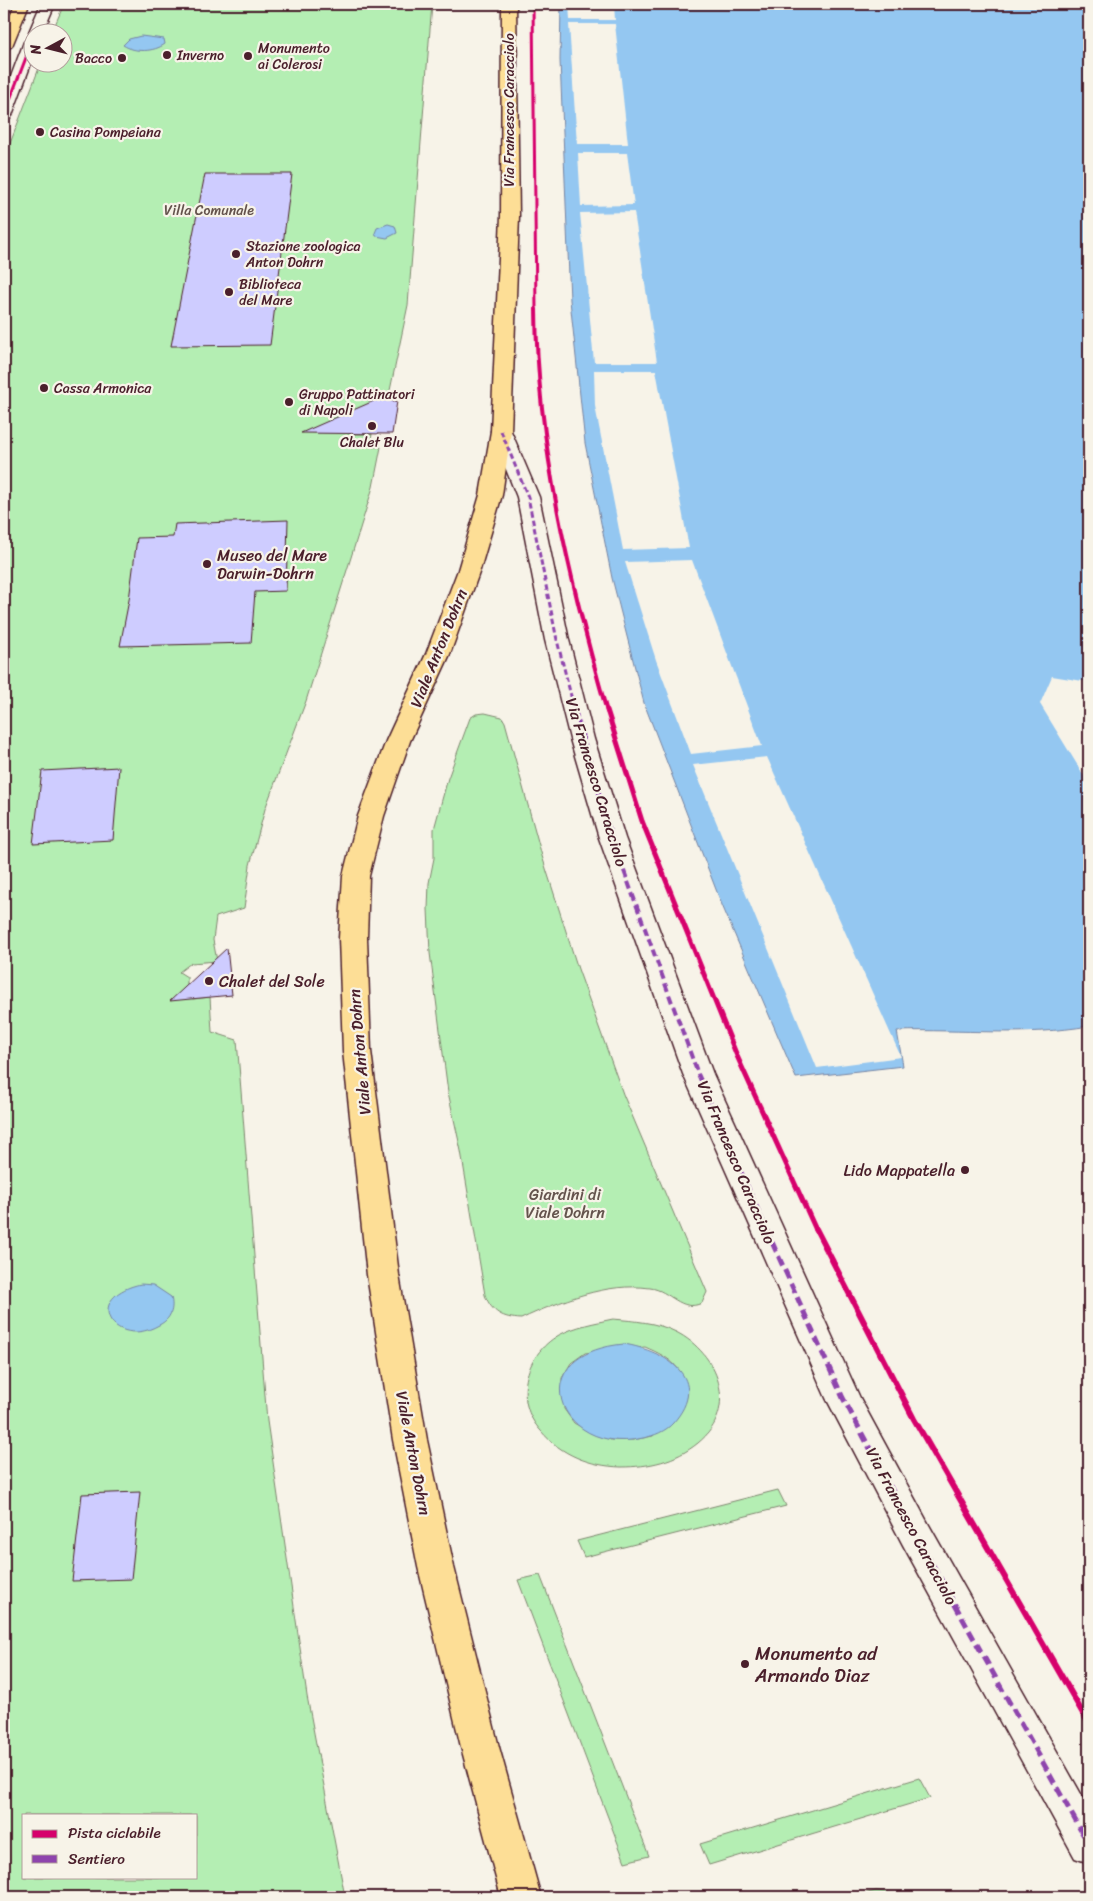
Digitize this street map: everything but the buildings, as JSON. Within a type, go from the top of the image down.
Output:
[{"type":"main road","points":[[4,46],[22,4]]},
{"type":"main road","name":"Via Francesco Caracciolo","points":[[509,4],[510,216]]},
{"type":"main road","name":"Viale Anton Dohrn","points":[[510,216],[501,431],[491,495],[469,570],[438,654],[398,741],[371,816],[356,876],[352,938],[357,1052],[384,1275],[410,1440],[438,1577],[480,1747],[522,1897]]},
{"type":"street","points":[[40,22],[48,4]]},
{"type":"street","points":[[4,115],[22,68]]},
{"type":"street","name":"Via Francesco Caracciolo","points":[[501,431],[528,497],[546,595],[587,757],[612,838],[698,1074],[744,1183],[843,1398],[916,1535],[1089,1845]]},
{"type":"green space","name":"Villa Comunale","points":[[64,4],[432,4],[408,305],[388,400],[381,400],[349,434],[372,434],[370,447],[381,447],[373,487],[306,701],[265,809],[250,865],[244,908],[216,917],[213,940],[217,961],[191,963],[179,972],[187,977],[187,986],[180,993],[193,999],[210,997],[212,1032],[237,1040],[267,1421],[307,1696],[345,1897],[4,1897],[4,159],[38,72],[72,72],[72,22],[56,22]]},
{"type":"green space","name":"Giardini di Viale Dohrn","points":[[485,713],[502,717],[505,722],[542,856],[578,969],[623,1094],[707,1292],[702,1303],[688,1305],[650,1288],[617,1288],[584,1294],[521,1319],[504,1316],[499,1313],[491,1306],[485,1295],[461,1151],[448,1092],[430,953],[428,909],[429,883],[434,858],[434,829],[448,778],[470,718],[476,714]]},
{"type":"green space","points":[[613,1319],[653,1324],[676,1332],[691,1341],[703,1353],[712,1367],[721,1398],[718,1414],[711,1429],[698,1443],[671,1459],[642,1466],[621,1467],[587,1461],[577,1458],[558,1447],[541,1431],[532,1419],[525,1393],[526,1379],[537,1354],[547,1344],[565,1332]],"holes":[[[645,1347],[662,1355],[675,1365],[683,1378],[687,1397],[653,1436],[633,1440],[611,1440],[591,1433],[574,1423],[564,1409],[562,1378],[571,1363],[585,1353]]]},
{"type":"green space","points":[[778,1490],[786,1506],[584,1557],[577,1541]]},
{"type":"green space","points":[[540,1575],[649,1856],[625,1862],[518,1580]]},
{"type":"green space","points":[[919,1778],[930,1798],[709,1865],[700,1844]]},
{"type":"green space","points":[[876,1891],[917,1895],[923,1897],[851,1897]]},
{"type":"water","points":[[561,4],[1089,4],[1089,1026],[1018,1032],[897,1031],[903,1066],[796,1078],[722,905],[644,703],[612,578],[585,443],[570,300],[560,60]]},
{"type":"water","points":[[141,36],[164,39],[165,44],[150,50],[133,49],[123,45],[129,39]]},
{"type":"water","points":[[388,224],[395,226],[397,233],[387,238],[376,236],[377,228]]},
{"type":"water","points":[[141,1284],[153,1285],[171,1297],[172,1310],[169,1317],[163,1323],[143,1331],[129,1331],[117,1327],[110,1319],[108,1310],[112,1300],[122,1291]]},
{"type":"water","points":[[624,1344],[655,1353],[668,1360],[679,1370],[686,1381],[688,1393],[684,1407],[673,1423],[663,1431],[643,1438],[614,1440],[590,1433],[572,1420],[562,1402],[561,1383],[570,1366],[591,1352]]},
{"type":"pier","points":[[569,4],[614,4],[615,20],[570,20]]},
{"type":"pier","points":[[569,24],[615,24],[628,144],[577,144]]},
{"type":"pier","points":[[578,153],[627,153],[634,205],[581,206]]},
{"type":"pier","points":[[634,212],[657,362],[594,362],[580,213]]},
{"type":"pier","points":[[594,370],[656,370],[689,548],[623,550],[595,406]]},
{"type":"pier","points":[[692,560],[762,746],[691,754],[656,660],[625,562]]},
{"type":"pier","points":[[1052,676],[1089,682],[1089,784],[1040,704]]},
{"type":"pier","points":[[767,757],[901,1057],[817,1068],[693,765]]},
{"type":"marked path","points":[[501,431],[528,497],[557,640],[582,739],[612,838],[698,1074],[741,1174],[843,1398],[916,1535],[1089,1845]]},
{"type":"cycle path","points":[[533,4],[536,332],[537,360],[546,441],[566,549],[590,649],[628,780],[642,821],[737,1056],[817,1232],[914,1419],[1089,1724]]},
{"type":"cycle path","points":[[4,115],[22,68]]},
{"type":"place","name":"Inverno","points":[[167,55]]},
{"type":"place","name":"Monumento ai Colerosi","points":[[248,56]]},
{"type":"place","name":"Bacco","points":[[122,58]]},
{"type":"place","name":"Casina Pompeiana","points":[[40,132]]},
{"type":"place","name":"Stazione zoologica Anton Dohrn","points":[[236,254]]},
{"type":"place","name":"Biblioteca del Mare","points":[[229,292]]},
{"type":"place","name":"Cassa Armonica","points":[[44,388]]},
{"type":"place","name":"Gruppo Pattinatori di Napoli","points":[[289,402]]},
{"type":"place","name":"Chalet Blu","points":[[372,426]]},
{"type":"place","name":"Museo del Mare Darwin-Dohrn","points":[[207,564]]},
{"type":"place","name":"Chalet del Sole","points":[[209,981]]},
{"type":"place","name":"Lido Mappatella","points":[[965,1170]]},
{"type":"place","name":"Monumento ad Armando Diaz","points":[[745,1664]]}]
